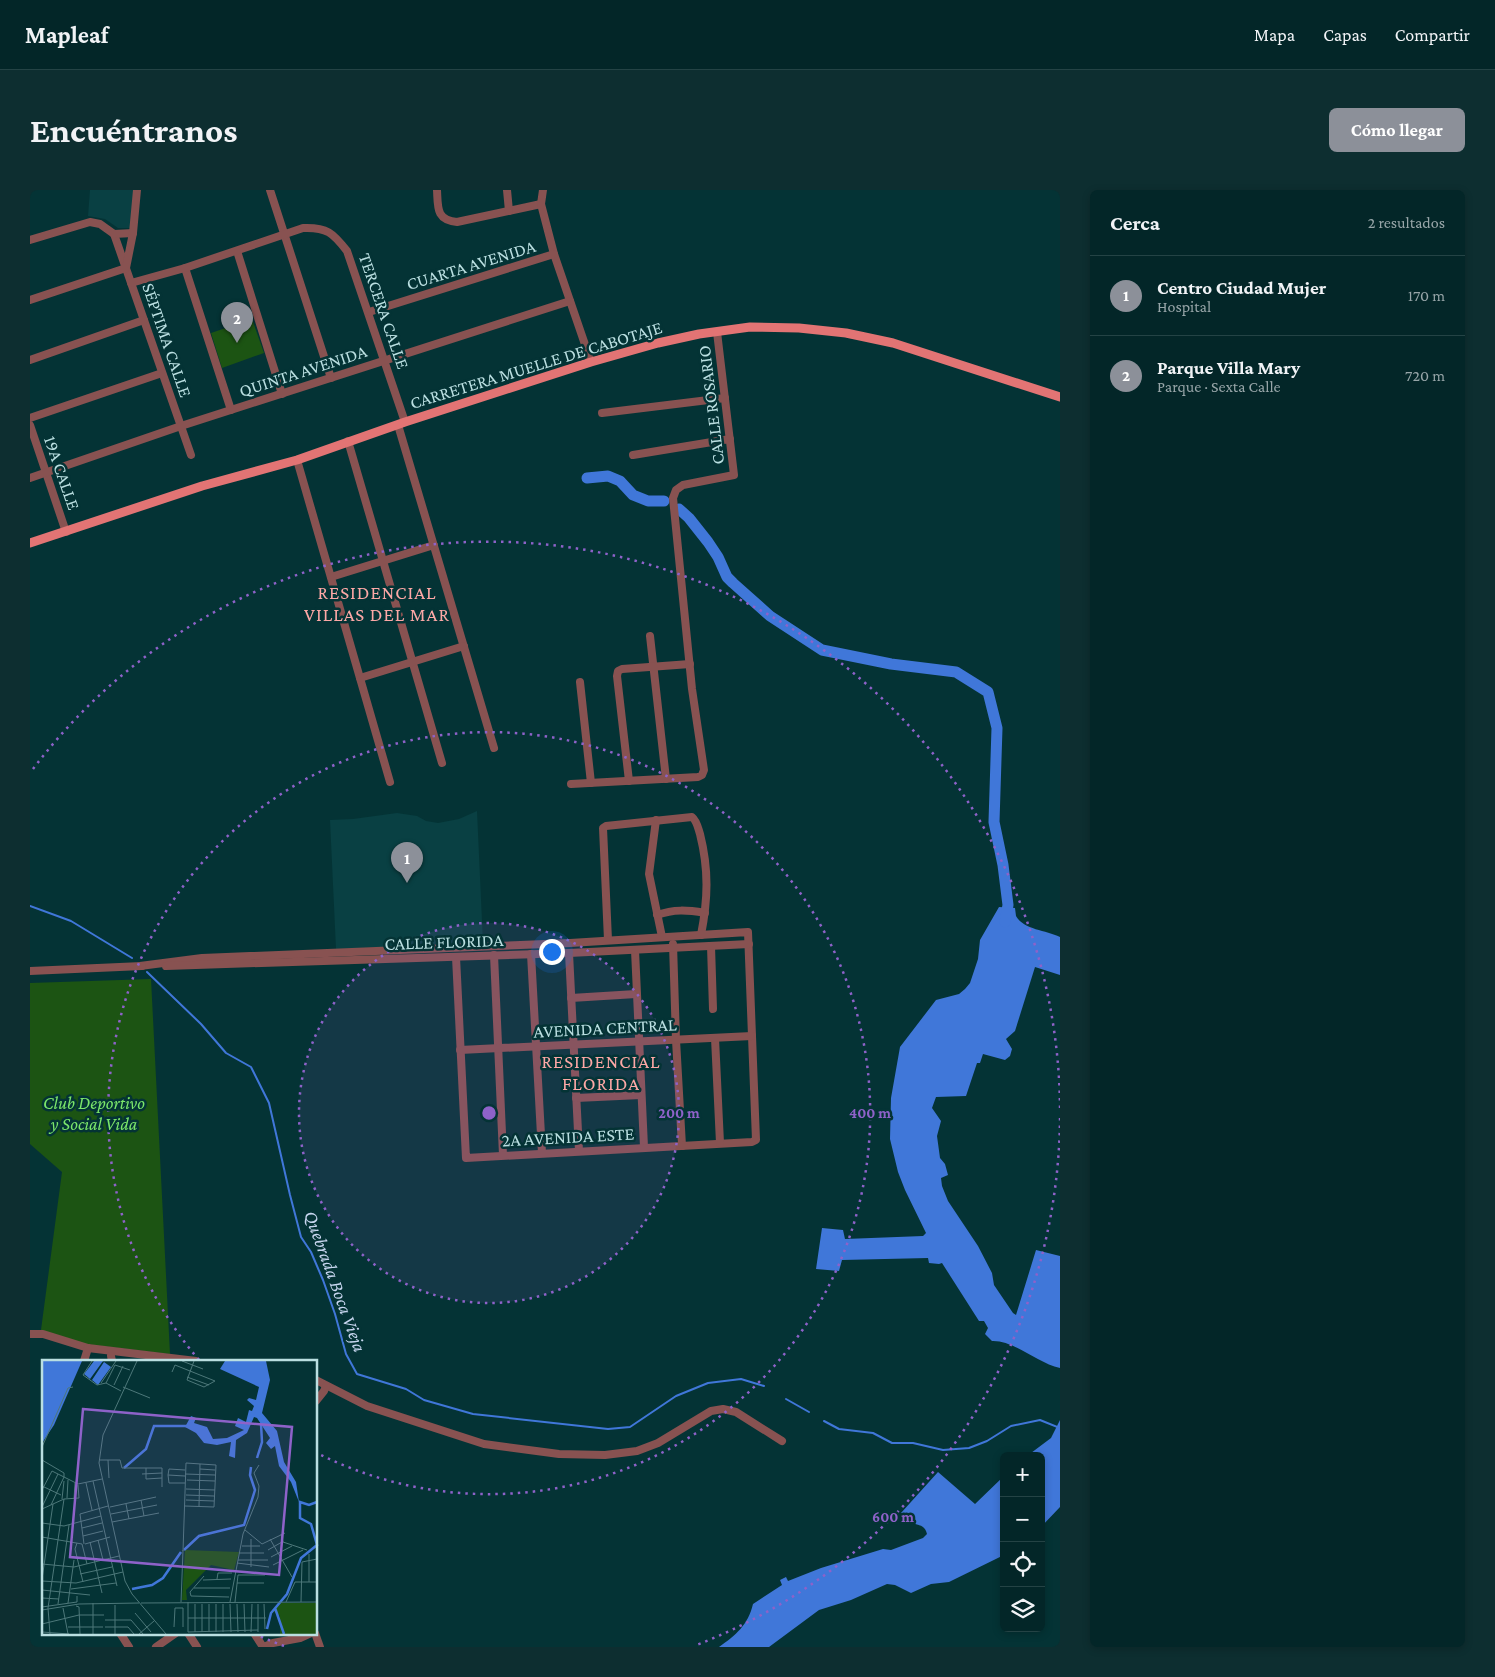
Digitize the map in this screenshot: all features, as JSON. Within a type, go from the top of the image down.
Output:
[{"type":"main road","name":"CARRETERA MUELLE DE CABOTAJE","points":[[30,543],[202,486],[297,460],[401,423],[591,362],[658,343],[750,327],[799,328],[846,333],[893,342],[1060,397]]},
{"type":"street","points":[[30,300],[126,268],[133,233],[137,190]]},
{"type":"street","points":[[270,190],[331,378]]},
{"type":"street","points":[[438,190],[438,209],[446,221],[457,222],[541,204]]},
{"type":"street","points":[[508,190],[509,211]]},
{"type":"street","points":[[543,190],[541,204],[554,254],[591,362]]},
{"type":"street","points":[[30,240],[90,222],[100,224],[114,234],[133,233]]},
{"type":"street","name":"TERCERA CALLE","points":[[131,283],[185,268],[303,228],[316,228],[335,235],[347,251],[385,361],[434,545],[494,748]]},
{"type":"street","name":"SÉPTIMA CALLE","points":[[114,234],[191,455]]},
{"type":"street","points":[[237,251],[282,394]]},
{"type":"street","name":"CUARTA AVENIDA","points":[[369,312],[554,254]]},
{"type":"street","points":[[185,268],[231,410]]},
{"type":"street","name":"QUINTA AVENIDA","points":[[30,478],[181,426],[570,301]]},
{"type":"street","points":[[30,360],[144,320]]},
{"type":"street","name":"CALLE ROSARIO","points":[[690,664],[674,498],[676,490],[683,485],[734,475],[717,332]]},
{"type":"street","points":[[30,418],[162,373]]},
{"type":"street","points":[[602,413],[725,398]]},
{"type":"street","name":"19A CALLE","points":[[30,424],[45,474],[66,532]]},
{"type":"street","points":[[632,455],[730,439]]},
{"type":"street","points":[[348,441],[442,763]]},
{"type":"street","points":[[297,460],[390,782]]},
{"type":"street","points":[[331,578],[434,545]]},
{"type":"street","points":[[650,636],[666,779]]},
{"type":"street","points":[[360,678],[464,646]]},
{"type":"street","points":[[571,784],[629,781],[666,779],[698,777],[702,775],[704,770],[690,664],[622,669],[618,671],[629,781]]},
{"type":"street","points":[[580,682],[591,783]]},
{"type":"street","points":[[608,940],[603,828],[606,826],[692,817],[695,819],[707,871],[707,896],[701,935]]},
{"type":"street","points":[[656,820],[649,874],[662,937]]},
{"type":"street","points":[[656,914],[670,910],[704,913]]},
{"type":"street","name":"CALLE FLORIDA","points":[[30,971],[569,953],[749,944],[748,932],[202,958],[140,966]]},
{"type":"street","points":[[673,937],[682,1146]]},
{"type":"street","points":[[749,944],[752,1036]]},
{"type":"street","points":[[711,946],[714,1009]]},
{"type":"street","points":[[634,950],[644,1147]]},
{"type":"street","points":[[569,953],[579,1151]]},
{"type":"street","points":[[532,954],[542,1153]]},
{"type":"street","points":[[494,955],[503,1155]]},
{"type":"street","points":[[456,956],[460,1050]]},
{"type":"street","points":[[571,998],[636,994]]},
{"type":"street","name":"AVENIDA CENTRAL","points":[[460,1050],[752,1036]]},
{"type":"street","name":"2A AVENIDA ESTE","points":[[460,1050],[466,1158],[752,1142],[756,1140],[757,1136],[752,1036]]},
{"type":"street","points":[[715,1038],[720,1143]]},
{"type":"street","points":[[576,1098],[641,1095]]},
{"type":"street","points":[[30,1334],[43,1334],[88,1348],[184,1360]]},
{"type":"street","points":[[84,1360],[88,1348]]},
{"type":"street","points":[[318,1381],[367,1406],[484,1444],[559,1454],[605,1455],[637,1451],[658,1443],[711,1411],[723,1408],[736,1412],[782,1441]]},
{"type":"street","points":[[318,1398],[326,1386]]},
{"type":"street","points":[[121,1634],[129,1647]]},
{"type":"street","points":[[156,1647],[175,1634]]},
{"type":"street","points":[[189,1634],[197,1647]]},
{"type":"street","points":[[255,1634],[264,1647],[309,1634]]},
{"type":"street","points":[[315,1634],[320,1647]]},
{"type":"shaded area","points":[[90,190],[134,190],[131,228],[118,228],[105,219],[88,216]]},
{"type":"shaded area","points":[[477,811],[483,943],[336,949],[330,820],[397,813],[417,816],[426,821],[438,823],[459,819]]},
{"type":"green space","points":[[252,319],[264,353],[222,368],[211,333]]},
{"type":"green space","name":"Club Deportivo y Social Vida","points":[[151,979],[170,1354],[84,1344],[41,1330],[62,1172],[30,1144],[30,983]]},
{"type":"water","points":[[999,907],[1015,908],[1016,916],[1024,924],[1060,937],[1060,975],[1035,967],[1015,1031],[1006,1039],[1012,1049],[1010,1056],[1005,1060],[983,1054],[980,1063],[977,1063],[966,1096],[936,1097],[932,1108],[941,1121],[937,1136],[940,1158],[945,1164],[948,1175],[941,1178],[942,1186],[948,1201],[978,1246],[992,1273],[994,1285],[1016,1315],[1036,1250],[1060,1256],[1060,1368],[1043,1362],[1009,1344],[992,1341],[985,1334],[988,1328],[984,1321],[979,1321],[942,1263],[929,1263],[928,1258],[842,1260],[839,1271],[816,1269],[822,1228],[843,1230],[845,1239],[923,1236],[926,1233],[898,1172],[890,1139],[891,1098],[900,1047],[936,1000],[959,994],[970,983],[978,959],[980,940]]},
{"type":"water","points":[[1060,1420],[1060,1507],[1045,1523],[1045,1452],[1032,1452],[1051,1438]]},
{"type":"water","points":[[938,1472],[975,1504],[1000,1480],[1000,1557],[949,1582],[931,1584],[911,1593],[895,1585],[887,1584],[851,1600],[819,1610],[769,1647],[719,1647],[745,1624],[753,1604],[782,1585],[780,1580],[786,1577],[788,1581],[821,1568],[883,1549],[891,1550],[923,1538],[927,1534],[925,1528],[910,1522],[901,1513]]},
{"type":"waterway","points":[[587,478],[608,476],[620,481],[633,495],[648,501],[664,501]]},
{"type":"waterway","points":[[679,509],[689,518],[708,542],[718,557],[727,577],[733,583],[770,616],[822,650],[891,664],[956,672],[988,692],[997,728],[994,822],[1003,865],[1008,905],[1005,922]]},
{"type":"waterway","name":"Quebrada Boca Vieja","points":[[30,906],[71,921],[132,958]]},
{"type":"waterway","name":"Quebrada Boca Vieja","points":[[147,972],[201,1024],[226,1053],[251,1067],[269,1103],[301,1237],[311,1252],[323,1280],[346,1354],[357,1374],[406,1389],[424,1400],[473,1414],[608,1429],[630,1427],[676,1396],[708,1383],[741,1379],[764,1386]]},
{"type":"waterway","name":"Quebrada Boca Vieja","points":[[786,1399],[809,1412]]},
{"type":"waterway","name":"Quebrada Boca Vieja","points":[[824,1421],[839,1429],[873,1433],[892,1443],[913,1443],[943,1450],[969,1448],[987,1441],[1011,1426],[1040,1420],[1060,1428]]},
{"type":"place","name":"Parque Villa Mary","points":[[237,343]]},
{"type":"place","name":"Centro Ciudad Mujer","points":[[407,883]]},
{"type":"district","name":"RESIDENCIAL VILLAS DEL MAR","points":[[377,603]]},
{"type":"district","name":"RESIDENCIAL FLORIDA","points":[[601,1072]]}]
